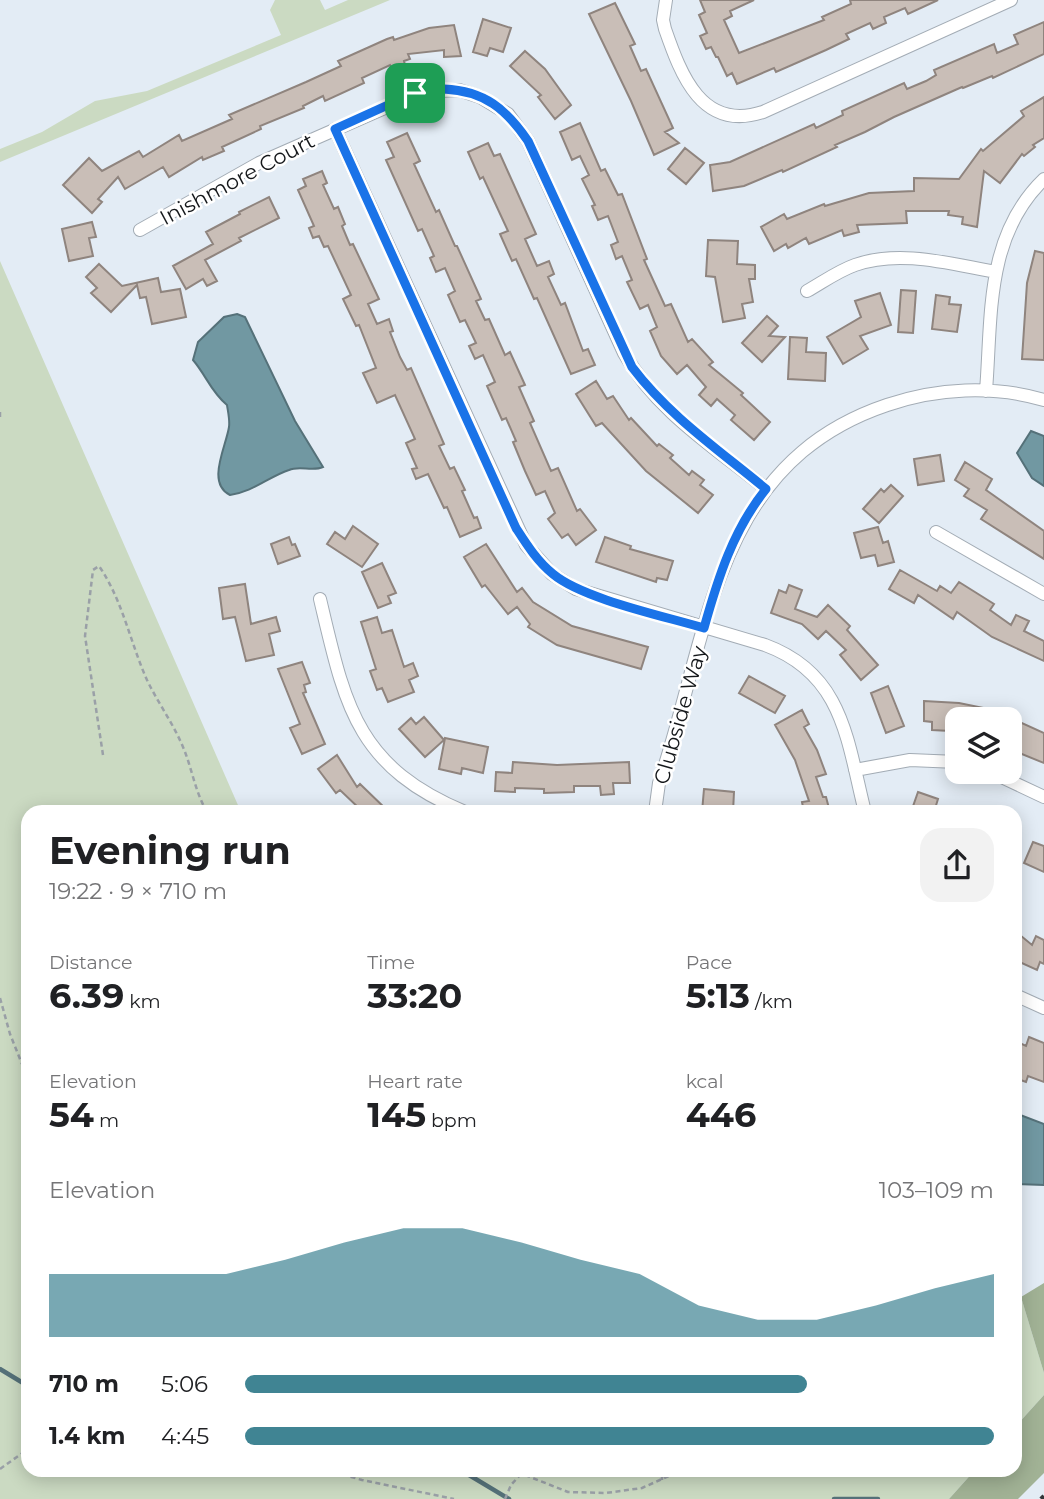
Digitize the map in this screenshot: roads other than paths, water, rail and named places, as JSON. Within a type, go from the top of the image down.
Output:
[{"type":"street","points":[[666,0],[663,20],[665,29],[691,91],[718,112],[742,116],[763,112],[1011,0]]},
{"type":"street","name":"Inishmore Court","points":[[140,230],[245,170],[410,95],[428,90],[463,91],[480,97],[501,108],[518,125],[528,141],[624,353],[643,383],[672,413],[766,489]]},
{"type":"street","points":[[335,129],[526,545],[552,574],[576,589],[771,647],[808,670],[824,686],[836,705],[848,736],[863,805]]},
{"type":"street","points":[[986,391],[996,272],[1004,239],[1014,216],[1044,179]]},
{"type":"street","points":[[807,291],[842,271],[886,258],[913,259],[996,272]]},
{"type":"street","name":"Clubside Way","points":[[656,805],[659,783],[718,578],[744,521],[766,489],[810,446],[828,433],[890,404],[928,394],[960,390],[1022,395],[1044,400]]},
{"type":"street","points":[[936,532],[1044,594]]},
{"type":"street","points":[[320,599],[342,690],[364,734],[384,760],[413,786],[446,805]]},
{"type":"street","points":[[855,770],[910,760],[945,761]]},
{"type":"street","points":[[1016,784],[1044,797]]},
{"type":"street","points":[[1022,998],[1044,1008]]},
{"type":"water","points":[[237,314],[245,317],[295,421],[323,467],[293,469],[246,491],[230,495],[219,482],[218,473],[229,427],[227,405],[193,360],[198,342],[224,317]]},
{"type":"water","points":[[1031,431],[1044,436],[1044,486],[1032,478],[1017,453]]},
{"type":"water","points":[[1022,1116],[1044,1124],[1044,1185],[1022,1184]]},
{"type":"waterway","points":[[0,1369],[21,1382]]},
{"type":"waterway","points":[[472,1477],[509,1499]]},
{"type":"waterway","points":[[834,1499],[878,1499]]},
{"type":"railway","points":[[1041,1499],[1044,1496]]}]
